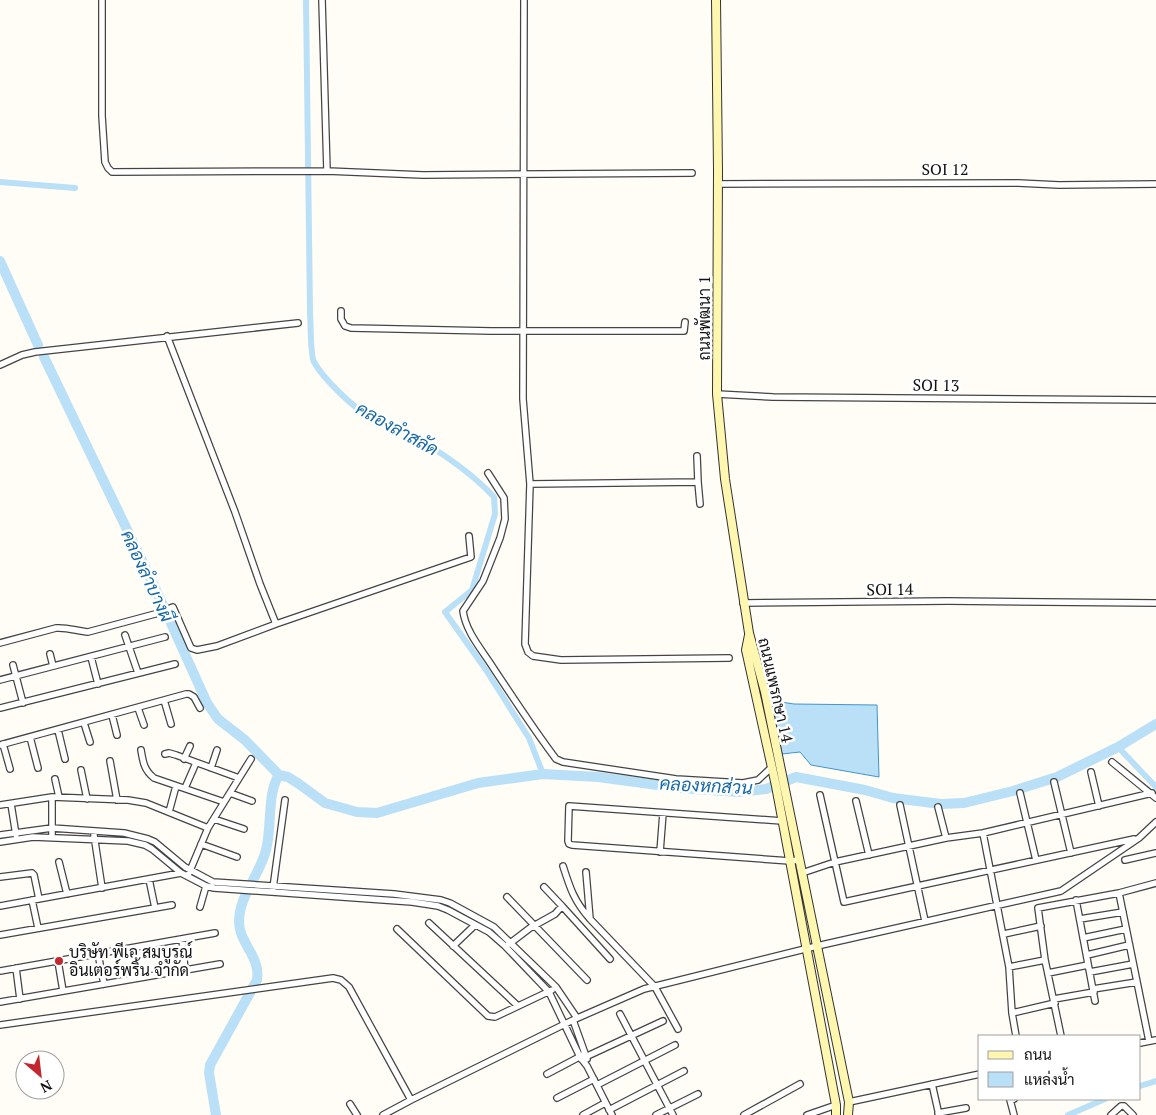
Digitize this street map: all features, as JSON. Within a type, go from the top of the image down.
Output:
[{"type":"main road","name":"ถนนพัฒนา 1","points":[[716,0],[718,184],[717,394],[725,479],[749,633]]},
{"type":"main road","name":"ถนนแพรกษา 14","points":[[749,633],[765,692],[777,797],[836,1105],[836,1115]]},
{"type":"main road","name":"ถนนแพรกษา 14","points":[[775,770],[787,798],[849,1102],[849,1115]]},
{"type":"main road","points":[[833,1092],[846,1089]]},
{"type":"street","points":[[102,0],[102,116],[105,162],[112,172],[327,171],[380,174],[692,173]]},
{"type":"street","points":[[322,0],[327,171]]},
{"type":"street","points":[[524,0],[523,399],[530,484],[525,644],[528,652],[533,656],[564,660],[729,658]]},
{"type":"street","name":"SOI 12","points":[[718,184],[1156,184]]},
{"type":"street","points":[[341,311],[342,323],[344,326],[351,328],[684,335],[685,322]]},
{"type":"street","points":[[0,365],[22,355],[35,352],[298,323]]},
{"type":"street","points":[[167,336],[276,624]]},
{"type":"street","name":"SOI 13","points":[[717,394],[773,397],[1156,400]]},
{"type":"street","points":[[697,456],[700,504]]},
{"type":"street","points":[[488,473],[504,498],[505,519],[484,581],[463,611],[464,620],[477,643],[556,759],[563,762],[714,782],[743,783],[758,780],[775,770]]},
{"type":"street","points":[[530,484],[698,482]]},
{"type":"street","points":[[0,643],[64,627],[88,632],[156,614],[173,607],[191,648],[197,650],[217,646],[471,557],[469,536]]},
{"type":"street","name":"SOI 14","points":[[743,603],[1038,602],[1156,604]]},
{"type":"street","points":[[125,636],[138,674]]},
{"type":"street","points":[[0,680],[165,638]]},
{"type":"street","points":[[50,654],[53,666]]},
{"type":"street","points":[[91,657],[98,684]]},
{"type":"street","points":[[0,708],[175,664]]},
{"type":"street","points":[[13,665],[23,703]]},
{"type":"street","points":[[10,769],[2,744],[189,694],[194,697],[200,708]]},
{"type":"street","points":[[164,700],[171,724]]},
{"type":"street","points":[[138,708],[144,725]]},
{"type":"street","points":[[112,715],[117,735]]},
{"type":"street","points":[[84,723],[90,742]]},
{"type":"street","points":[[58,730],[65,759]]},
{"type":"street","points":[[30,737],[38,768]]},
{"type":"street","points":[[184,759],[190,746]]},
{"type":"street","points":[[141,750],[144,767],[154,778],[224,802]]},
{"type":"street","points":[[211,768],[217,750]]},
{"type":"street","points":[[166,754],[169,753],[239,778]]},
{"type":"street","points":[[188,877],[208,828],[251,759]]},
{"type":"street","points":[[110,762],[117,800]]},
{"type":"street","points":[[1112,762],[1154,796]]},
{"type":"street","points":[[186,788],[196,763]]},
{"type":"street","points":[[81,770],[87,799]]},
{"type":"street","points":[[1091,772],[1099,806]]},
{"type":"street","points":[[54,780],[59,797]]},
{"type":"street","points":[[1054,782],[1072,853]]},
{"type":"street","points":[[170,812],[176,786]]},
{"type":"street","points":[[230,793],[252,801]]},
{"type":"street","points":[[1020,793],[1036,860]]},
{"type":"street","points":[[820,795],[844,902],[1139,838]]},
{"type":"street","points":[[802,873],[835,862],[908,846],[983,833],[1099,806],[1154,796]]},
{"type":"street","points":[[52,797],[52,837]]},
{"type":"street","points":[[0,805],[52,797],[137,801],[208,828]]},
{"type":"street","points":[[272,892],[285,800]]},
{"type":"street","points":[[856,801],[869,855]]},
{"type":"street","points":[[11,804],[17,839]]},
{"type":"street","points":[[900,805],[925,921]]},
{"type":"street","points":[[782,821],[572,806],[568,808],[569,844],[660,852],[790,861],[800,860]]},
{"type":"street","points":[[938,807],[946,838]]},
{"type":"street","points":[[660,852],[663,813]]},
{"type":"street","points":[[214,819],[244,829]]},
{"type":"street","points":[[384,1115],[575,1019],[633,993],[817,946],[1061,891],[1139,838],[1156,822]]},
{"type":"street","points":[[0,835],[52,828],[124,833],[148,839],[190,870],[213,882],[349,890],[450,903],[488,923],[508,945],[549,992],[584,1056]]},
{"type":"street","points":[[94,831],[102,888]]},
{"type":"street","points":[[983,833],[1004,934],[1016,1035]]},
{"type":"street","points":[[0,842],[34,837],[94,838],[128,841],[145,846],[181,873],[206,886],[234,890],[413,899],[438,906],[489,932],[508,945],[556,988],[575,1019],[587,1066],[610,1112],[684,1071]]},
{"type":"street","points":[[201,844],[237,856]]},
{"type":"street","points":[[1125,860],[1156,853]]},
{"type":"street","points":[[59,862],[67,894]]},
{"type":"street","points":[[563,866],[571,892],[579,907],[655,987],[678,1029]]},
{"type":"street","points":[[586,872],[590,919]]},
{"type":"street","points":[[0,877],[32,873],[34,875],[38,928]]},
{"type":"street","points":[[0,906],[181,873]]},
{"type":"street","points":[[149,879],[155,908]]},
{"type":"street","points":[[1061,1035],[1048,973],[1038,908],[1119,893],[1156,883]]},
{"type":"street","points":[[200,907],[206,886]]},
{"type":"street","points":[[544,887],[610,959]]},
{"type":"street","points":[[349,890],[349,897]]},
{"type":"street","points":[[1119,893],[1149,1041]]},
{"type":"street","points":[[507,897],[587,980]]},
{"type":"street","points":[[1076,900],[1095,1001]]},
{"type":"street","points":[[0,935],[172,904]]},
{"type":"street","points":[[508,945],[535,925],[555,914],[562,906]]},
{"type":"street","points":[[1080,919],[1123,912]]},
{"type":"street","points":[[429,923],[518,1006]]},
{"type":"street","points":[[453,946],[475,925]]},
{"type":"street","points":[[1004,934],[1041,926]]},
{"type":"street","points":[[397,929],[488,1016],[495,1017],[556,988]]},
{"type":"street","points":[[1083,938],[1126,929]]},
{"type":"street","points":[[0,971],[215,933]]},
{"type":"street","points":[[182,939],[185,970]]},
{"type":"street","points":[[1086,955],[1129,945]]},
{"type":"street","points":[[98,954],[104,984]]},
{"type":"street","points":[[1009,967],[1046,960]]},
{"type":"street","points":[[58,961],[63,991]]},
{"type":"street","points":[[0,1002],[220,964]]},
{"type":"street","points":[[1090,972],[1133,964]]},
{"type":"street","points":[[1048,973],[1088,965]]},
{"type":"street","points":[[16,968],[20,999]]},
{"type":"street","points":[[0,1024],[333,978],[341,980],[349,987],[411,1100]]},
{"type":"street","points":[[1012,1013],[1093,991],[1137,982]]},
{"type":"street","points":[[620,1014],[673,1115]]},
{"type":"street","points":[[547,1074],[663,1021]]},
{"type":"street","points":[[1141,1043],[1156,1040]]},
{"type":"street","points":[[557,1098],[675,1045]]},
{"type":"street","points":[[849,1102],[978,1074]]},
{"type":"street","points":[[744,1115],[800,1084]]},
{"type":"street","points":[[932,1084],[938,1114],[966,1108]]},
{"type":"street","points":[[656,1115],[698,1094]]},
{"type":"street","points":[[1010,1100],[1014,1115]]},
{"type":"street","points":[[583,1115],[605,1103]]},
{"type":"street","points":[[350,1104],[357,1115]]},
{"type":"street","points":[[807,1115],[836,1105]]},
{"type":"street","points":[[1111,1115],[1121,1106],[1124,1106],[1134,1115]]},
{"type":"water","points":[[769,686],[774,701],[794,704],[877,705],[879,777],[811,765],[800,752],[782,754]]},
{"type":"waterway","name":"คลองลำสลัด","points":[[306,0],[310,313],[311,346],[314,362],[338,392],[354,406],[368,415],[397,427],[441,453],[464,469],[494,497],[495,514],[472,590],[445,612],[486,670],[529,738],[543,774]]},
{"type":"waterway","points":[[0,182],[75,188]]},
{"type":"waterway","name":"คลองลำบางผี","points":[[0,261],[38,345]]},
{"type":"waterway","name":"คลองหกส่วน","points":[[44,357],[157,592],[207,703],[218,719],[245,740],[279,775],[288,777],[325,803],[357,812],[377,813],[478,783],[543,774],[598,777],[680,788],[739,792],[766,789],[796,777],[865,790],[893,798],[941,804],[964,803],[1013,791],[1057,777],[1118,747],[1156,724]]},
{"type":"waterway","points":[[1118,747],[1156,787]]},
{"type":"waterway","points":[[216,1115],[209,1073],[210,1065],[257,980],[256,964],[240,930],[240,912],[242,903],[266,850],[271,800],[275,782],[279,775]]},
{"type":"waterway","points":[[1141,1086],[1156,1081]]},
{"type":"waterway","points":[[1068,1115],[1103,1100]]},
{"type":"place","name":"บริษัท พีเอ สมบูรณ์ อินเตอร์พริ้น จำกัด","points":[[59,961]]}]
